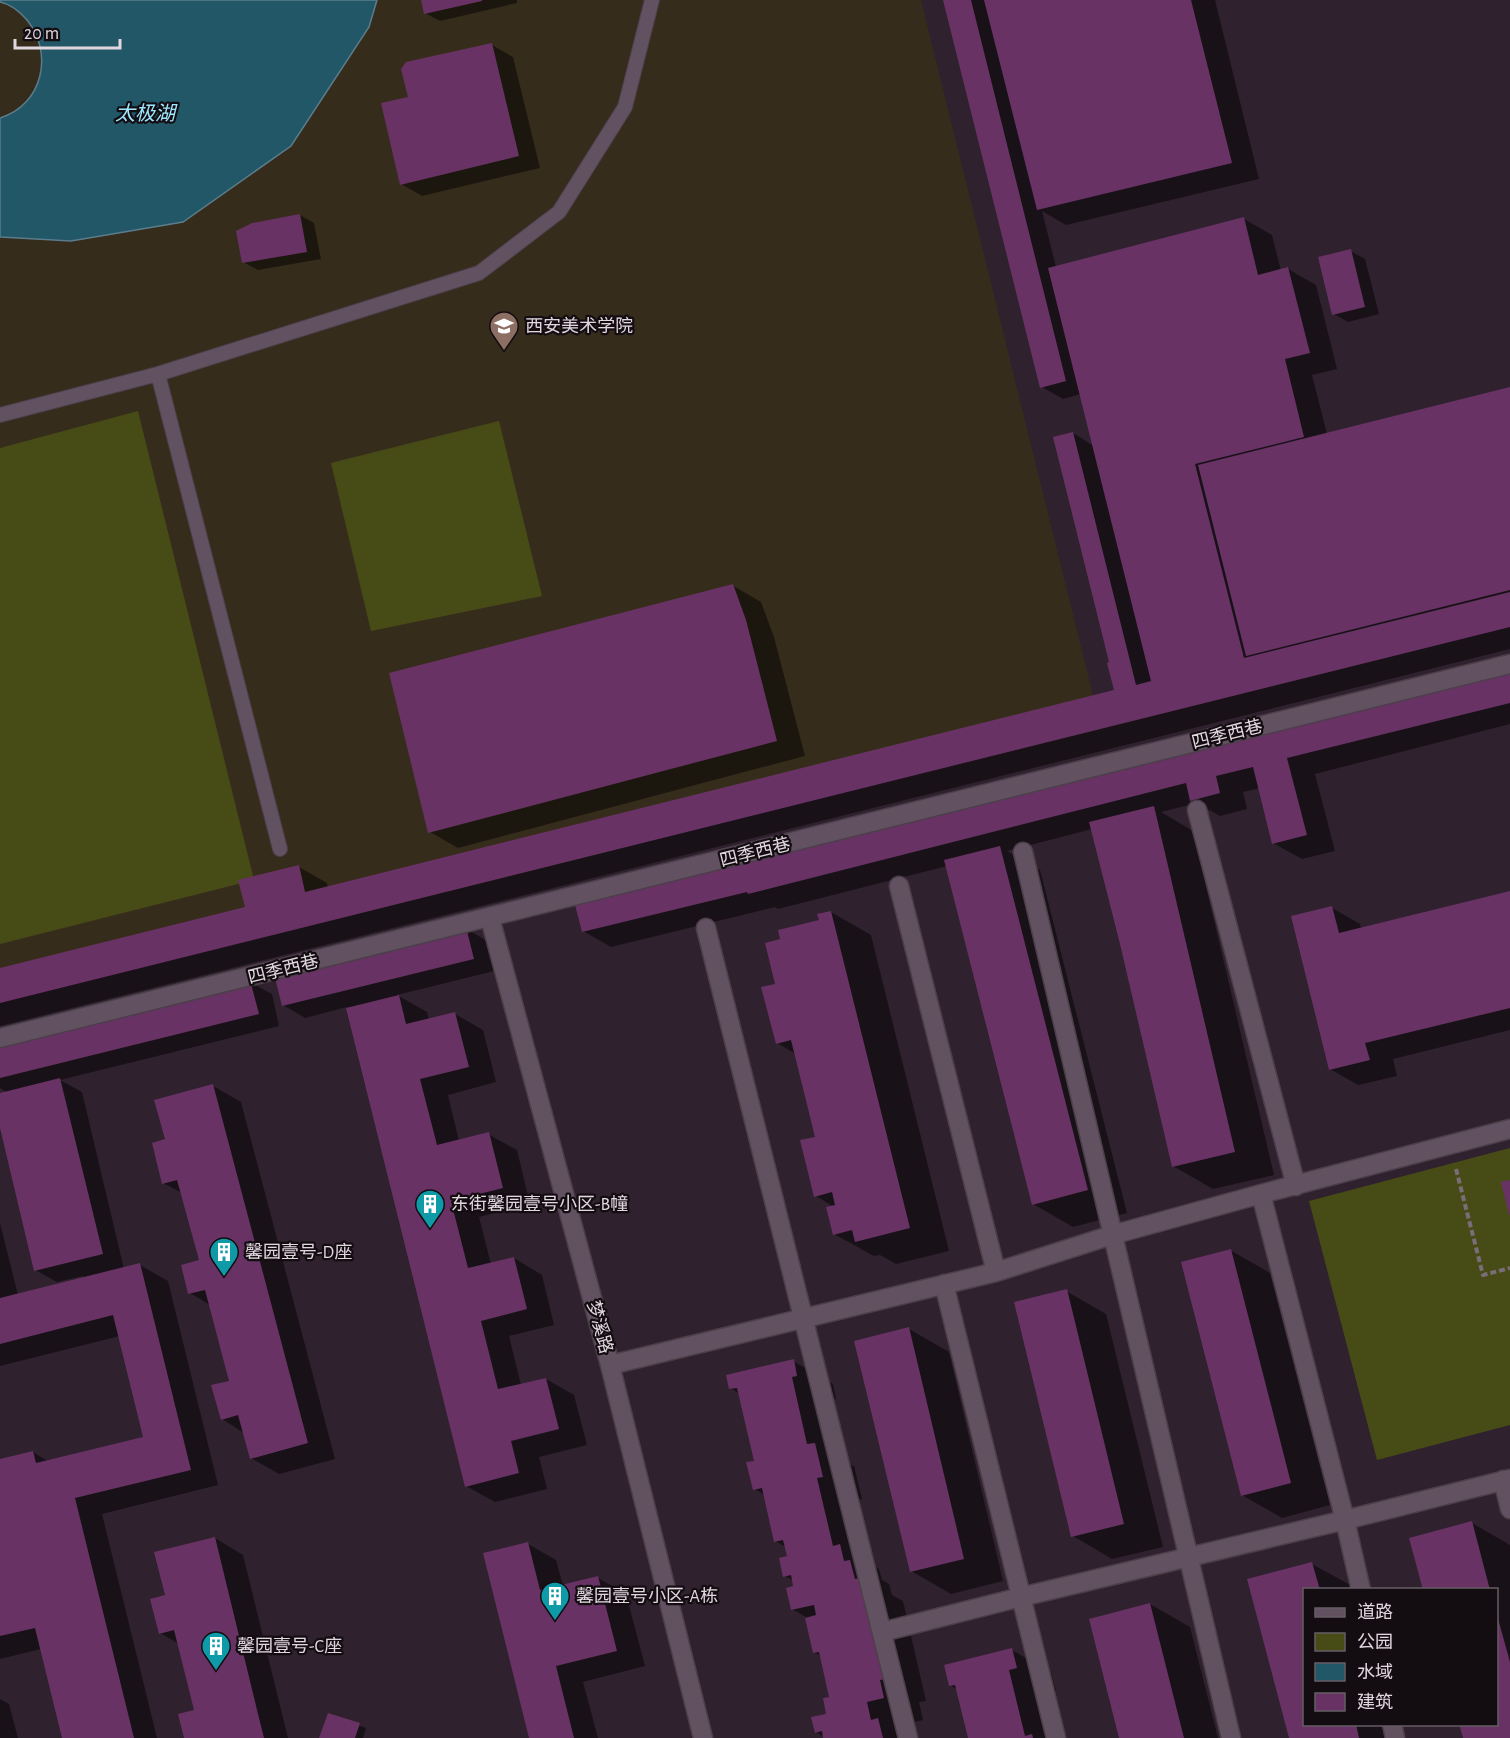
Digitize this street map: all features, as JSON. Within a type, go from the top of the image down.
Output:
[{"type":"street","name":"四季西巷","points":[[0,1038],[1510,664]]},
{"type":"street","points":[[1197,810],[1296,1186]]},
{"type":"street","points":[[1023,852],[1231,1738]]},
{"type":"street","points":[[899,886],[996,1272]]},
{"type":"street","name":"梦溪路","points":[[490,918],[610,1365],[703,1738]]},
{"type":"street","points":[[706,928],[908,1738]]},
{"type":"street","points":[[610,1365],[996,1272],[1112,1235],[1510,1130]]},
{"type":"street","points":[[1261,1194],[1361,1588]]},
{"type":"street","points":[[944,1284],[1056,1738]]},
{"type":"street","points":[[882,1632],[1506,1479],[1510,1509]]},
{"type":"lane","points":[[0,415],[158,374],[479,273],[558,212],[619,117],[625,107],[652,0]]},
{"type":"lane","points":[[158,374],[280,849]]},
{"type":"path","points":[[1454,1163],[1483,1275],[1510,1268]]},
{"type":"shaded area","name":"西安美术学院","points":[[0,0],[921,0],[1095,703],[0,980]]},
{"type":"green space","points":[[138,411],[254,880],[0,944],[0,448]]},
{"type":"green space","points":[[499,421],[542,596],[371,631],[331,463]]},
{"type":"green space","points":[[1510,1148],[1510,1425],[1377,1460],[1309,1201]]},
{"type":"water","name":"太极湖","points":[[0,0],[377,0],[369,27],[291,146],[183,222],[71,241],[0,237],[0,118],[15,111],[35,90],[42,62],[35,33],[27,20]]},
{"type":"building","points":[[421,0],[482,0],[482,1],[424,14]]},
{"type":"building","points":[[943,0],[971,0],[1066,381],[1040,388]]},
{"type":"building","points":[[984,0],[1191,0],[1232,163],[1037,210]]},
{"type":"building","points":[[492,43],[519,156],[400,185],[381,103],[408,97],[401,69],[406,62]]},
{"type":"building","points":[[300,214],[307,252],[242,263],[236,231],[252,223]]},
{"type":"building","points":[[1244,217],[1258,275],[1288,267],[1310,353],[1285,359],[1304,437],[1195,464],[1244,658],[1510,592],[1510,627],[0,1003],[0,968],[245,907],[238,880],[299,865],[305,892],[1114,690],[1053,437],[1073,432],[1136,685],[1151,681],[1048,268]]},
{"type":"building","points":[[1351,249],[1365,307],[1332,315],[1318,257]]},
{"type":"building","points":[[1510,387],[1510,590],[1246,656],[1198,465]]},
{"type":"building","points":[[733,584],[746,620],[777,741],[428,833],[389,673]]},
{"type":"building","points":[[1510,667],[1510,703],[1287,758],[1307,835],[1272,844],[1253,767],[1216,776],[1220,793],[1190,801],[1186,783],[748,894],[747,892],[582,932],[574,901]]},
{"type":"building","points":[[1154,806],[1235,1152],[1172,1167],[1089,822]]},
{"type":"building","points":[[1000,846],[1088,1190],[1032,1205],[944,860]]},
{"type":"building","points":[[1510,891],[1510,1008],[1365,1043],[1370,1060],[1329,1070],[1291,916],[1332,906],[1339,933]]},
{"type":"building","points":[[831,911],[910,1228],[855,1242],[852,1230],[833,1235],[826,1207],[835,1205],[832,1192],[814,1197],[800,1140],[815,1137],[791,1040],[776,1044],[761,987],[775,984],[765,943],[780,939],[778,930],[819,920],[817,914]]},
{"type":"building","points":[[466,927],[474,959],[282,1006],[274,974]]},
{"type":"building","points":[[250,980],[259,1014],[0,1078],[0,1042]]},
{"type":"building","name":"东街馨园壹号小区-B幢","points":[[399,995],[406,1024],[455,1012],[469,1067],[420,1079],[437,1145],[489,1132],[503,1188],[451,1201],[468,1268],[514,1257],[527,1309],[481,1321],[498,1389],[546,1378],[559,1429],[511,1441],[519,1473],[465,1487],[346,1008]]},
{"type":"building","points":[[60,1078],[103,1254],[34,1271],[0,1128],[0,1093]]},
{"type":"building","name":"馨园壹号-D座","points":[[213,1084],[308,1443],[250,1459],[238,1415],[221,1420],[211,1385],[229,1381],[205,1290],[188,1294],[181,1265],[199,1260],[177,1180],[162,1184],[152,1143],[165,1139],[154,1100]]},
{"type":"building","points":[[1510,1180],[1510,1215],[1509,1215],[1501,1182]]},
{"type":"building","points":[[1231,1249],[1291,1483],[1241,1496],[1181,1262]]},
{"type":"building","points":[[140,1263],[191,1470],[75,1498],[134,1738],[62,1738],[35,1628],[0,1636],[0,1459],[33,1451],[36,1463],[143,1437],[113,1315],[0,1344],[0,1298]]},
{"type":"building","points":[[1067,1289],[1124,1524],[1071,1537],[1014,1302]]},
{"type":"building","points":[[909,1327],[964,1559],[910,1572],[854,1341]]},
{"type":"building","points":[[794,1359],[797,1376],[792,1377],[807,1444],[815,1443],[823,1477],[817,1478],[833,1546],[840,1544],[844,1561],[850,1560],[855,1579],[864,1577],[887,1679],[880,1680],[884,1698],[867,1702],[871,1720],[878,1718],[883,1738],[823,1738],[822,1731],[815,1733],[811,1717],[826,1714],[823,1698],[829,1697],[819,1652],[813,1653],[805,1618],[816,1615],[814,1605],[791,1610],[786,1588],[793,1586],[791,1575],[783,1577],[779,1558],[787,1556],[783,1540],[774,1542],[762,1488],[753,1490],[746,1462],[754,1461],[737,1388],[729,1389],[726,1375]]},
{"type":"building","points":[[1472,1521],[1489,1588],[1422,1588],[1409,1538]]},
{"type":"building","name":"馨园壹号-C座","points":[[215,1537],[264,1738],[184,1738],[178,1714],[194,1710],[174,1630],[159,1634],[150,1599],[165,1595],[154,1552]]},
{"type":"building","name":"馨园壹号小区-A栋","points":[[528,1542],[540,1590],[598,1576],[617,1651],[556,1666],[574,1738],[529,1738],[483,1553]]},
{"type":"building","points":[[1312,1562],[1319,1588],[1303,1588],[1303,1726],[1356,1726],[1359,1738],[1289,1738],[1247,1579]]},
{"type":"building","points":[[1150,1603],[1184,1738],[1119,1738],[1089,1619]]},
{"type":"building","points":[[1498,1619],[1510,1662],[1510,1738],[1463,1738],[1460,1726],[1498,1726]]},
{"type":"building","points":[[1012,1648],[1017,1668],[1009,1670],[1025,1736],[1032,1734],[1033,1738],[968,1738],[955,1685],[949,1686],[944,1665]]},
{"type":"building","points":[[328,1713],[360,1723],[355,1738],[319,1738]]},
{"type":"place","name":"西安美术学院","points":[[504,352]]},
{"type":"place","name":"东街馨园壹号小区-B幢","points":[[430,1230]]},
{"type":"place","name":"馨园壹号-D座","points":[[224,1278]]},
{"type":"place","name":"馨园壹号小区-A栋","points":[[555,1622]]},
{"type":"place","name":"馨园壹号-C座","points":[[216,1672]]}]
